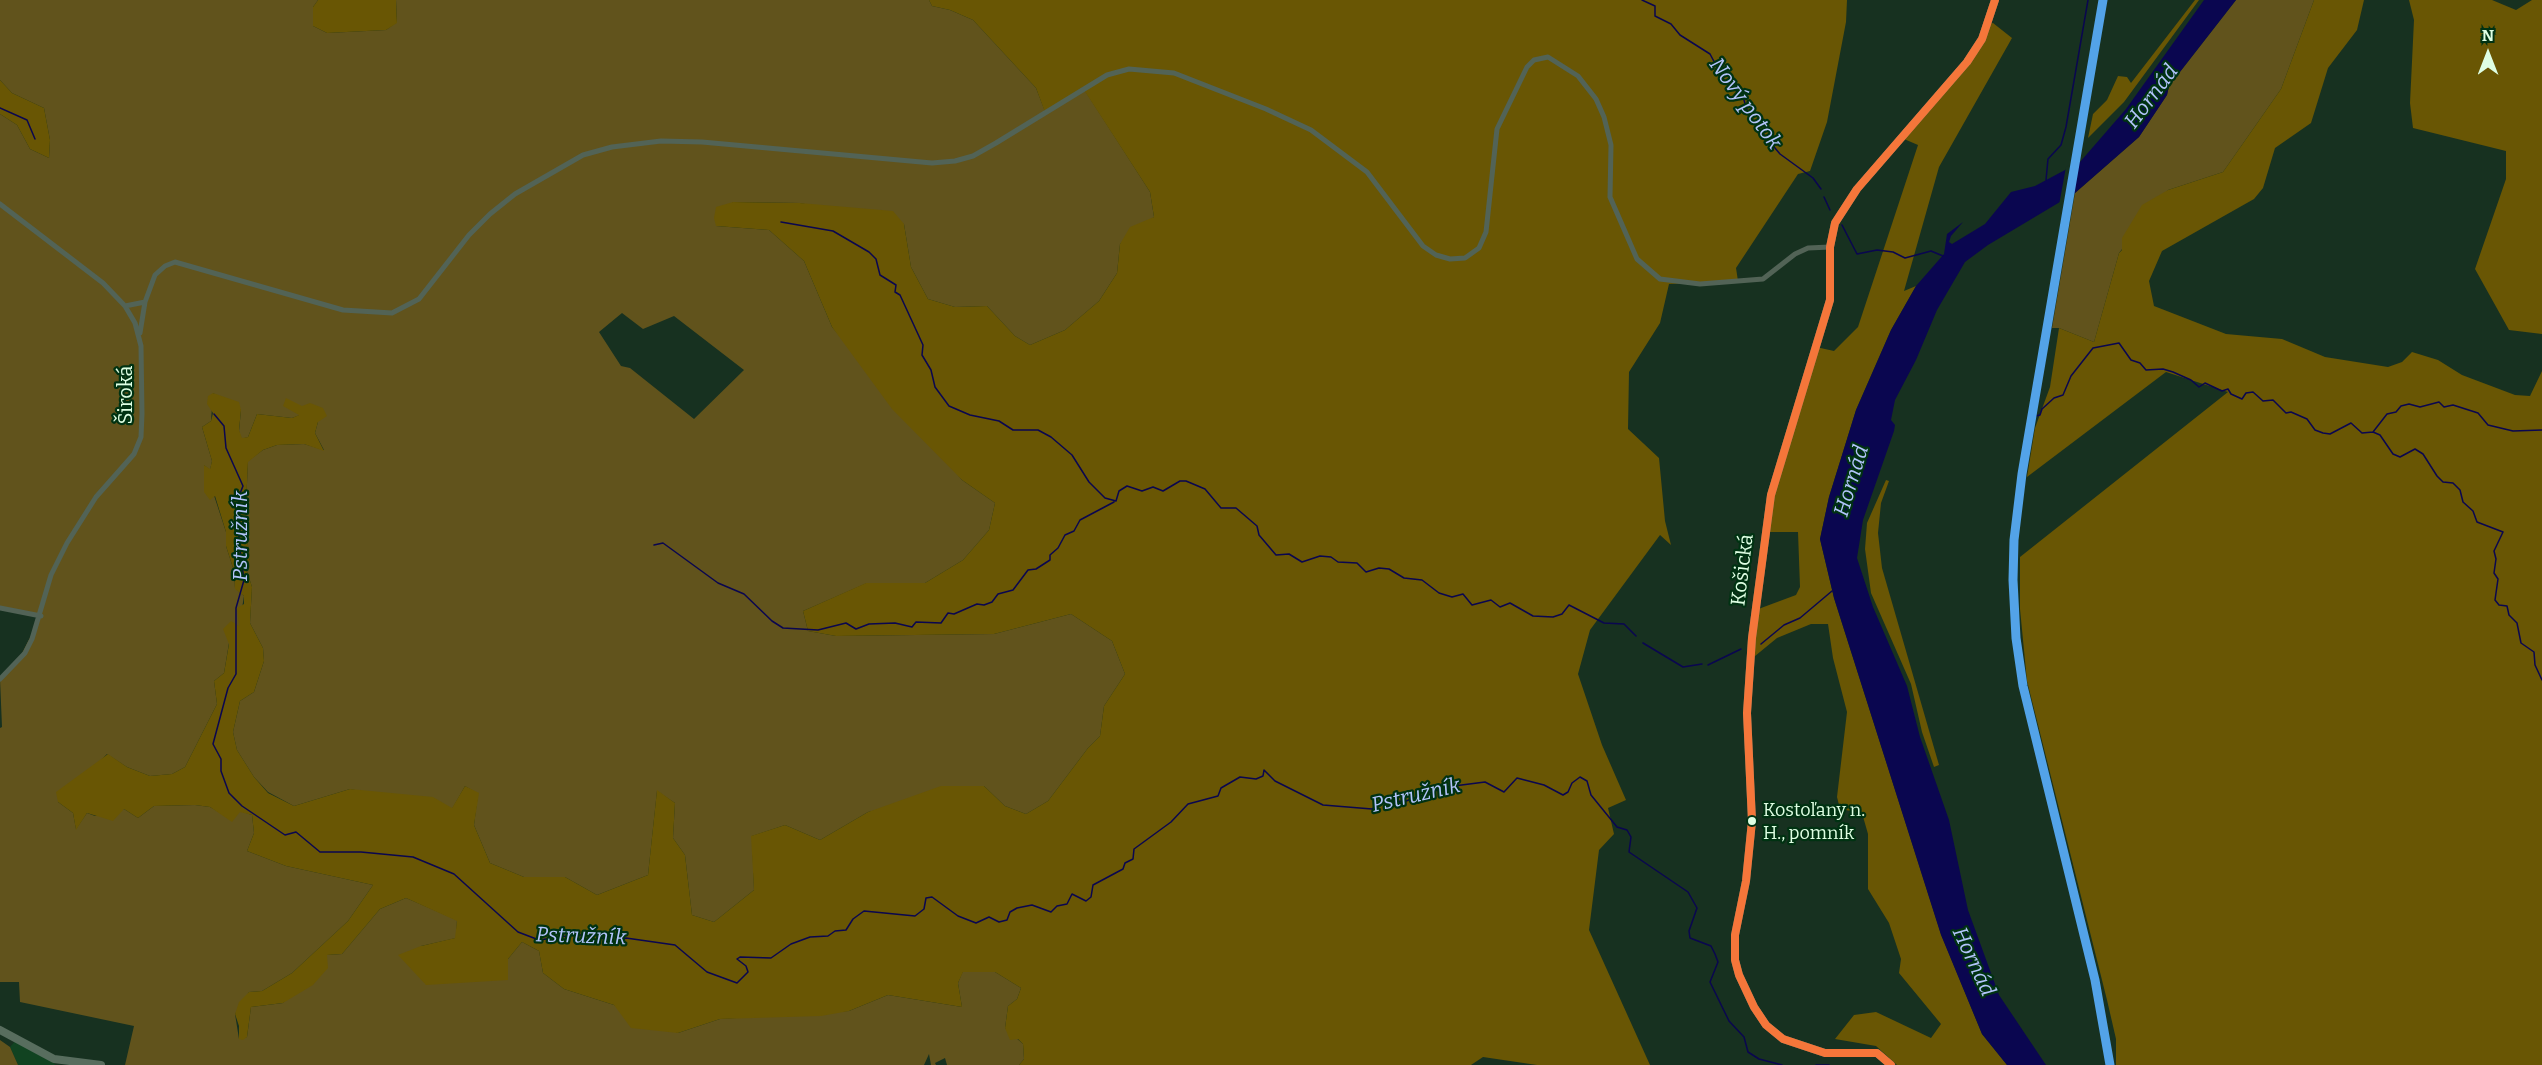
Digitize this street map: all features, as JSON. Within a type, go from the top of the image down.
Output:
[{"type":"street","name":"Košická","points":[[1891,1065],[1877,1053],[1826,1053],[1783,1039],[1766,1025],[1738,975],[1735,960],[1735,935],[1746,881],[1752,820],[1746,713],[1751,642],[1772,495],[1830,300],[1830,247],[1836,220],[1857,189],[1967,62],[1982,39],[1995,0]]},
{"type":"street","points":[[139,336],[145,302],[155,274],[175,262],[343,310],[392,313],[419,299],[469,235],[509,198],[583,155],[612,147],[661,141],[723,144],[932,163],[954,161],[973,156],[1107,75],[1129,69],[1174,73],[1266,108],[1311,130],[1367,172],[1423,246],[1436,255],[1450,259],[1465,258],[1479,248],[1483,240],[1491,206],[1493,147],[1497,129],[1527,66],[1534,60],[1548,57],[1578,76],[1596,99],[1604,117],[1611,145],[1610,197],[1637,259],[1660,279],[1701,284],[1763,279],[1796,254],[1808,248],[1830,247]]},
{"type":"street","name":"Široká","points":[[0,204],[103,283],[126,306],[139,336],[142,422],[139,443],[130,459],[92,503],[67,543],[51,575],[41,616],[25,653],[0,679]]},
{"type":"street","points":[[126,306],[145,302]]},
{"type":"street","points":[[0,608],[41,616]]},
{"type":"street","points":[[0,1030],[54,1062],[101,1065]]},
{"type":"shaded area","points":[[0,0],[318,0],[313,7],[313,26],[327,33],[386,30],[397,22],[396,0],[929,0],[932,6],[950,10],[973,20],[1036,88],[1046,114],[1082,86],[1150,192],[1154,217],[1120,244],[1117,273],[1099,301],[1065,330],[1030,345],[1015,336],[987,306],[955,307],[928,299],[911,267],[904,224],[800,203],[733,202],[716,226],[769,230],[804,261],[832,327],[962,480],[995,503],[989,530],[963,560],[925,583],[867,583],[803,611],[808,631],[836,636],[994,634],[1071,614],[1112,641],[1125,674],[1104,706],[1100,736],[1088,748],[1048,801],[1026,814],[1005,806],[984,786],[868,812],[820,840],[785,825],[752,836],[754,890],[714,922],[692,915],[685,855],[673,838],[675,803],[657,791],[648,875],[597,895],[565,877],[524,877],[490,863],[474,825],[478,794],[465,786],[452,809],[350,789],[294,806],[268,792],[254,777],[237,750],[233,732],[240,701],[254,692],[264,661],[263,648],[250,623],[252,587],[246,568],[250,558],[245,527],[248,461],[263,450],[277,445],[304,444],[324,450],[315,433],[318,422],[300,415],[292,418],[257,414],[248,437],[241,439],[239,431],[241,410],[213,393],[211,421],[202,427],[212,461],[210,470],[204,465],[226,532],[226,546],[234,571],[235,588],[244,596],[239,627],[229,643],[224,673],[214,681],[217,704],[185,767],[172,774],[150,776],[127,767],[107,754],[58,802],[73,813],[76,829],[87,813],[95,816],[124,809],[138,818],[154,806],[195,805],[210,807],[224,815],[240,811],[252,815],[254,833],[247,851],[286,866],[373,885],[348,921],[292,973],[262,991],[249,992],[235,1014],[239,1039],[247,1037],[251,1007],[283,1003],[327,955],[342,954],[380,909],[406,898],[457,920],[456,938],[421,946],[508,959],[522,942],[539,951],[543,973],[564,989],[614,1005],[678,1033],[720,1019],[849,1011],[888,995],[962,1007],[958,983],[963,971],[995,972],[1021,988],[1017,999],[1008,1006],[1005,1028],[1023,1044],[1024,1059],[1019,1065],[947,1065],[945,1058],[935,1063],[936,1065],[931,1065],[929,1054],[924,1065],[125,1065],[134,1026],[20,1002],[19,982],[0,982],[0,728],[2,727],[0,679],[18,661],[41,616],[0,608],[0,114],[17,125],[30,149],[49,158],[50,140],[44,108],[12,93],[0,80]],"holes":[[[622,313],[643,329],[674,316],[744,370],[694,419],[630,368],[621,366],[599,332]]]},
{"type":"shaded area","points":[[318,0],[396,0],[397,23],[386,30],[327,33],[313,26],[313,7]]},
{"type":"shaded area","points":[[929,0],[1847,0],[1846,22],[1827,122],[1810,171],[1798,174],[1736,268],[1738,281],[1669,284],[1660,323],[1629,372],[1628,429],[1659,458],[1665,521],[1671,545],[1660,535],[1590,630],[1578,674],[1602,745],[1626,800],[1608,808],[1614,834],[1599,850],[1589,930],[1650,1065],[1537,1065],[1483,1057],[1471,1065],[1019,1065],[1024,1059],[1023,1044],[1018,1039],[1010,1040],[1005,1028],[1008,1006],[1017,999],[1021,988],[995,972],[963,972],[958,983],[962,1007],[888,995],[849,1011],[821,1016],[720,1019],[678,1033],[631,1028],[614,1005],[564,989],[543,973],[539,951],[522,942],[508,959],[508,980],[426,985],[398,955],[421,946],[455,938],[457,921],[406,898],[380,909],[342,954],[327,955],[328,968],[313,985],[283,1003],[251,1007],[247,1037],[243,1040],[239,1039],[239,1026],[235,1014],[239,1002],[249,992],[262,991],[292,973],[348,921],[373,885],[286,866],[247,851],[254,833],[252,815],[240,812],[232,822],[210,807],[195,805],[154,806],[138,818],[124,809],[113,821],[87,813],[76,830],[73,813],[58,802],[56,792],[108,754],[127,767],[150,776],[172,774],[185,767],[217,704],[214,681],[224,673],[229,644],[223,629],[231,621],[239,626],[237,608],[244,604],[244,596],[235,589],[234,571],[226,546],[226,532],[215,496],[210,500],[204,492],[204,465],[210,469],[212,461],[202,427],[211,421],[213,413],[207,404],[208,396],[213,393],[239,402],[241,410],[239,430],[242,438],[248,437],[257,414],[292,418],[299,415],[283,406],[286,398],[302,406],[310,403],[323,408],[327,416],[318,422],[315,433],[324,451],[304,444],[277,445],[263,450],[248,462],[245,527],[250,558],[246,568],[252,587],[250,623],[263,648],[264,661],[254,692],[240,701],[233,732],[237,750],[254,777],[268,793],[294,806],[350,789],[433,797],[452,808],[465,786],[479,793],[474,825],[490,863],[524,877],[565,877],[597,895],[648,875],[657,790],[675,803],[673,838],[685,855],[692,915],[714,922],[754,890],[751,836],[785,825],[820,840],[868,812],[941,786],[984,786],[1005,806],[1026,814],[1048,801],[1088,748],[1100,736],[1104,706],[1125,674],[1112,641],[1071,614],[994,634],[836,636],[808,631],[803,611],[866,583],[925,583],[963,560],[989,530],[995,503],[962,480],[892,409],[832,327],[804,261],[769,230],[716,226],[714,218],[716,207],[733,202],[800,203],[893,211],[904,224],[911,267],[928,299],[955,307],[987,306],[1015,336],[1030,345],[1065,330],[1099,301],[1117,273],[1120,244],[1130,227],[1154,217],[1150,192],[1082,87],[1046,115],[1036,88],[973,20],[950,10],[932,6]]},
{"type":"shaded area","points":[[2195,0],[2199,0],[2124,102],[2088,138],[2093,114],[2107,100],[2118,76],[2127,77],[2131,83]]},
{"type":"shaded area","points":[[2236,0],[2314,0],[2281,89],[2223,172],[2168,190],[2119,253],[2094,342],[2059,328],[2052,328],[2075,193],[2139,137],[2167,95],[2169,86]]},
{"type":"shaded area","points":[[2314,0],[2364,0],[2357,30],[2328,68],[2311,123],[2275,148],[2263,188],[2254,199],[2162,251],[2149,281],[2154,306],[2226,334],[2282,339],[2325,357],[2388,367],[2402,362],[2412,352],[2438,360],[2462,375],[2515,395],[2530,396],[2542,371],[2542,1065],[2116,1065],[2116,1039],[2107,1000],[2027,681],[2020,609],[2020,557],[2228,392],[2166,372],[2027,477],[2035,428],[2050,387],[2059,328],[2094,342],[2119,253],[2122,250],[2122,238],[2142,205],[2168,190],[2223,172],[2281,89]]},
{"type":"shaded area","points":[[2409,0],[2492,0],[2516,10],[2532,0],[2542,0],[2542,334],[2509,330],[2475,269],[2506,179],[2506,151],[2413,128],[2410,103],[2414,20]]},
{"type":"shaded area","points":[[1993,23],[2012,38],[1939,167],[1904,291],[1916,286],[1891,330],[1856,410],[1829,497],[1820,539],[1834,598],[1941,934],[1982,1034],[2007,1065],[1897,1065],[1876,1046],[1835,1039],[1854,1015],[1876,1012],[1931,1038],[1941,1024],[1899,973],[1901,959],[1889,923],[1868,889],[1868,834],[1862,813],[1840,809],[1837,797],[1847,712],[1833,658],[1828,624],[1811,624],[1777,638],[1749,661],[1753,611],[1796,595],[1800,587],[1798,532],[1764,532],[1816,347],[1834,351],[1858,327],[1918,145],[1904,139],[1935,101],[1982,34],[1984,25]]},
{"type":"shaded area","points":[[0,80],[12,93],[44,108],[50,140],[49,158],[30,149],[17,125],[0,114]]},
{"type":"shaded area","points":[[1886,480],[1889,481],[1881,503],[1878,533],[1882,568],[1939,765],[1934,767],[1922,732],[1911,684],[1871,593],[1865,549],[1867,523]]},
{"type":"shaded area","points":[[0,1040],[10,1047],[18,1065],[0,1065]]},
{"type":"shaded area","points":[[16,1040],[54,1062],[55,1065],[18,1065],[10,1047]]},
{"type":"water","name":"Hornád","points":[[2204,0],[2236,0],[2169,86],[2167,95],[2139,137],[2075,193],[1988,245],[1965,262],[1937,310],[1916,360],[1895,400],[1891,420],[1895,425],[1894,431],[1863,520],[1857,558],[1873,607],[1907,686],[1920,737],[1949,820],[1968,910],[1999,995],[2046,1065],[2007,1065],[1982,1034],[1941,935],[1834,598],[1820,539],[1829,497],[1856,410],[1891,330],[1916,286],[1944,254],[1947,234],[1963,222],[1951,236],[1949,242],[1952,244],[1985,224],[2011,192],[2035,186],[2080,162],[2126,109]]},
{"type":"pier","points":[[2079,159],[2072,198],[2067,201],[2074,162]]},
{"type":"pier","points":[[2071,164],[2064,203],[2059,205],[2066,167]]},
{"type":"waterway","name":"Nový potok","points":[[1642,0],[1655,6],[1655,16],[1671,24],[1680,35],[1710,54],[1724,80],[1743,97],[1748,113],[1759,129],[1780,154],[1813,178],[1821,189]]},
{"type":"waterway","points":[[2046,180],[2048,159],[2061,145],[2066,127],[2088,0]]},
{"type":"waterway","points":[[0,108],[27,120],[35,139]]},
{"type":"waterway","name":"Nový potok","points":[[1824,197],[1830,210]]},
{"type":"waterway","points":[[781,222],[833,231],[869,252],[876,259],[880,275],[896,285],[895,292],[900,295],[923,345],[922,355],[931,370],[935,387],[949,406],[970,415],[999,421],[1013,430],[1038,430],[1051,437],[1072,455],[1089,482],[1105,498],[1116,501],[1119,491],[1127,486],[1142,491],[1153,487],[1163,491],[1180,481],[1186,481],[1205,489],[1221,508],[1236,508],[1257,526],[1259,535],[1276,555],[1289,554],[1302,562],[1320,556],[1331,557],[1338,562],[1357,563],[1366,572],[1379,568],[1389,569],[1404,578],[1422,580],[1439,593],[1452,597],[1463,594],[1472,605],[1491,600],[1500,607],[1510,603],[1533,616],[1553,617],[1562,614],[1569,605],[1604,623],[1624,624],[1636,636]]},
{"type":"waterway","name":"Nový potok","points":[[1842,225],[1857,254],[1877,250],[1893,252],[1905,258],[1931,251],[1943,256]]},
{"type":"waterway","points":[[2035,416],[2040,415],[2042,409],[2054,398],[2063,395],[2071,376],[2093,348],[2119,343],[2131,360],[2140,363],[2146,370],[2163,369],[2173,372],[2191,380],[2199,387],[2205,383],[2222,391],[2228,389],[2231,394],[2242,399],[2246,393],[2253,392],[2263,401],[2273,400],[2286,413],[2291,412],[2307,419],[2315,430],[2323,433],[2330,434],[2351,423],[2362,433],[2373,432],[2387,414],[2396,412],[2401,406],[2409,404],[2420,407],[2439,402],[2444,407],[2453,405],[2478,413],[2488,425],[2513,431],[2542,430]]},
{"type":"waterway","name":"Pstružník","points":[[214,414],[224,426],[226,448],[243,486],[239,496],[239,543],[244,580],[236,608],[236,674],[228,688],[213,744],[221,759],[221,771],[229,793],[242,806],[285,835],[296,832],[320,852],[361,852],[413,857],[454,874],[518,932],[539,940],[574,935],[596,935],[612,943],[626,938],[675,945],[707,972],[737,983],[748,972],[746,966],[737,959],[740,957],[771,958],[791,944],[810,937],[828,936],[835,931],[846,930],[853,919],[864,911],[915,916],[924,909],[926,898],[932,897],[958,916],[976,923],[989,917],[999,922],[1007,920],[1010,912],[1017,908],[1032,905],[1051,912],[1057,906],[1067,904],[1072,894],[1086,901],[1091,897],[1093,885],[1123,869],[1125,863],[1133,859],[1134,849],[1171,822],[1188,804],[1218,796],[1221,788],[1240,777],[1256,779],[1263,776],[1264,770],[1275,781],[1323,805],[1372,809],[1384,802],[1406,801],[1446,787],[1485,782],[1504,792],[1517,778],[1544,785],[1563,795],[1580,777],[1587,781],[1591,795],[1617,827],[1627,830],[1631,837],[1629,852],[1688,892],[1697,908],[1689,931],[1690,938],[1711,946],[1715,954],[1718,962],[1710,982],[1729,1021],[1744,1037],[1748,1052],[1759,1059],[1782,1065]]},
{"type":"waterway","points":[[2373,432],[2380,435],[2393,454],[2400,457],[2415,449],[2423,454],[2443,482],[2453,483],[2460,490],[2463,502],[2473,511],[2477,522],[2503,532],[2494,551],[2496,559],[2494,573],[2498,579],[2495,600],[2499,605],[2507,606],[2509,615],[2517,623],[2521,643],[2534,652],[2535,665],[2542,680]]},
{"type":"waterway","points":[[654,545],[663,543],[718,583],[744,594],[772,621],[783,628],[818,630],[846,623],[856,629],[869,624],[895,623],[912,627],[916,622],[941,623],[948,613],[954,614],[977,604],[984,605],[992,602],[998,594],[1013,590],[1028,570],[1036,569],[1050,560],[1050,555],[1058,548],[1065,535],[1074,531],[1080,520],[1114,502]]},
{"type":"waterway","points":[[1761,644],[1784,625],[1800,618],[1832,591]]},
{"type":"waterway","points":[[1643,643],[1683,667],[1702,664]]},
{"type":"waterway","points":[[1708,665],[1741,649]]},
{"type":"waterway","name":"Pstružník","points":[[1816,1065],[1829,1065]]},
{"type":"transit line","points":[[1891,1065],[1877,1053],[1825,1053],[1783,1039],[1766,1025],[1754,1007],[1739,975],[1735,960],[1735,935],[1746,881],[1752,821],[1747,713],[1752,638],[1771,495],[1830,300],[1830,247],[1835,223],[1857,189],[1967,62],[1982,39],[1995,0]]},
{"type":"transit line","points":[[2103,0],[2022,474],[2014,540],[2013,580],[2016,638],[2023,686],[2095,980],[2110,1065]]},
{"type":"place","name":"Kostoľany n. H., pomník","points":[[1752,821]]}]
